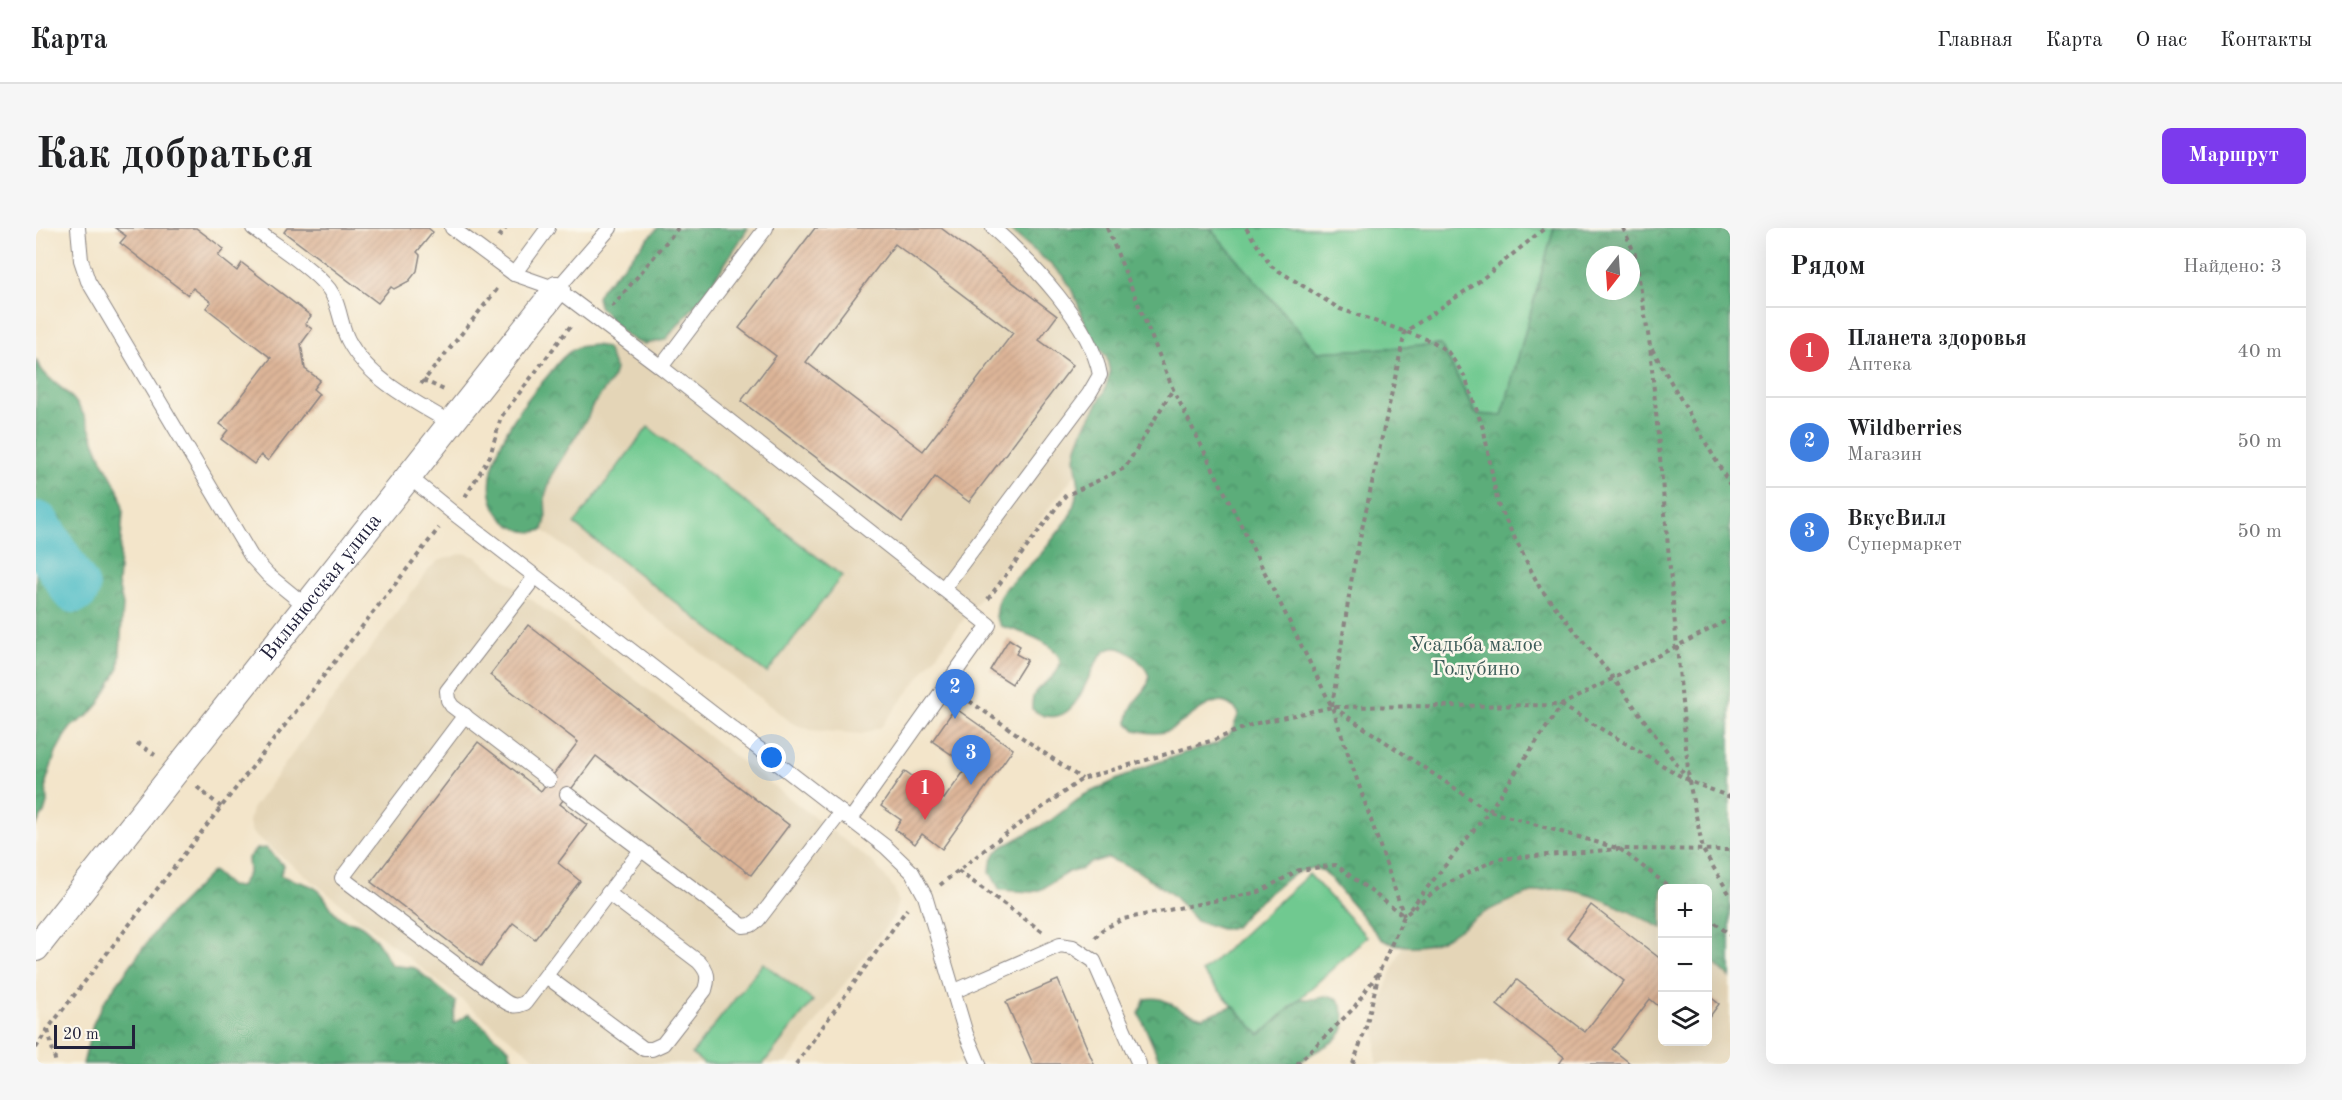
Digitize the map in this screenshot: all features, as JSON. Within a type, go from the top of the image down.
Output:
[{"type":"street","name":"Вильнюсская улица","points":[[36,948],[557,289]]},
{"type":"lane","points":[[78,228],[81,260],[88,281],[244,546],[258,566],[306,606]]},
{"type":"lane","points":[[253,228],[315,275],[329,290],[338,305],[347,338],[367,365],[409,399],[451,423]]},
{"type":"lane","points":[[452,228],[514,274],[557,289],[661,367],[989,625],[846,816],[758,921],[750,925],[743,926],[735,921],[567,794]]},
{"type":"lane","points":[[514,274],[548,228]]},
{"type":"lane","name":"Вильнюсская улица","points":[[557,289],[610,228]]},
{"type":"lane","points":[[661,367],[766,228]]},
{"type":"lane","points":[[943,589],[1089,394],[1100,375],[1097,358],[1076,322],[1025,258],[993,228]]},
{"type":"lane","points":[[409,477],[886,847],[912,872],[925,896],[966,1034],[979,1064]]},
{"type":"lane","points":[[535,577],[447,692],[452,706],[549,780]]},
{"type":"lane","points":[[465,715],[342,878],[511,1005],[525,1003],[641,850]]},
{"type":"lane","points":[[546,976],[644,1049],[652,1049],[663,1044],[705,990],[708,979],[707,971],[699,962],[608,893]]},
{"type":"lane","points":[[955,991],[1060,945],[1073,947],[1094,961],[1139,1064]]},
{"type":"path","points":[[409,399],[502,282],[487,255],[506,228]]},
{"type":"path","points":[[600,322],[678,228]]},
{"type":"path","points":[[1107,228],[1173,389],[1332,707],[1404,916]]},
{"type":"path","points":[[1246,228],[1271,266],[1340,309],[1432,341],[1448,352],[1465,377],[1484,431],[1498,505],[1540,588],[1614,679],[1689,781]]},
{"type":"path","points":[[1332,707],[1353,570],[1405,332],[1477,283],[1545,228]]},
{"type":"path","points":[[1623,228],[1635,254],[1650,346],[1679,644],[1689,781],[1703,850],[1730,895]]},
{"type":"path","points":[[36,1048],[464,499],[490,456],[501,417],[584,309]]},
{"type":"path","points":[[1650,346],[1730,484]]},
{"type":"path","points":[[976,615],[1065,496],[1125,468],[1173,389]]},
{"type":"path","points":[[796,1064],[892,932],[906,909],[1083,779],[1214,740],[1253,724],[1332,707],[1561,705],[1730,619]]},
{"type":"path","points":[[946,685],[1083,779]]},
{"type":"path","points":[[1561,705],[1689,781],[1730,797]]},
{"type":"path","points":[[1353,1064],[1366,1027],[1380,970],[1404,916],[1489,811],[1561,705]]},
{"type":"path","points":[[1332,707],[1489,811],[1620,849],[1666,884]]},
{"type":"path","points":[[1404,916],[1440,887],[1497,859],[1620,849],[1730,850]]},
{"type":"path","points":[[1084,953],[1102,930],[1116,922],[1259,892],[1306,868],[1336,865],[1404,916]]},
{"type":"path","points":[[958,871],[1060,945]]},
{"type":"path","points":[[1712,921],[1730,935]]},
{"type":"path","points":[[1297,1064],[1353,1009],[1380,970]]},
{"type":"path","points":[[48,1030],[56,1064]]},
{"type":"shaded area","points":[[702,228],[1052,228],[1130,403],[881,727],[862,734],[810,730],[792,723],[526,517],[531,447]]},
{"type":"shaded area","points":[[464,553],[476,557],[875,864],[894,888],[898,901],[894,916],[786,1064],[542,1064],[252,833],[249,822],[252,809],[429,569],[438,561]]},
{"type":"shaded area","points":[[1513,867],[1658,901],[1658,1046],[1712,1046],[1712,938],[1730,952],[1730,1064],[1376,1064],[1376,1033],[1386,986],[1403,944]]},
{"type":"green space","points":[[658,228],[748,228],[707,291],[665,340],[644,344],[619,330],[599,306],[597,297],[602,288]]},
{"type":"green space","name":"Усадьба малое Голубино","points":[[1008,228],[1210,228],[1317,352],[1441,345],[1476,414],[1502,416],[1554,228],[1730,228],[1730,978],[1712,962],[1712,884],[1658,884],[1658,926],[1596,897],[1555,889],[1525,895],[1504,903],[1445,938],[1418,946],[1397,945],[1381,939],[1324,871],[1313,868],[1298,872],[1284,881],[1252,907],[1235,927],[1221,929],[1196,921],[1174,896],[1136,870],[1108,858],[1089,863],[1080,870],[1068,872],[1042,889],[1032,892],[1000,890],[990,872],[991,862],[996,852],[1004,846],[1050,821],[1084,795],[1144,767],[1216,744],[1232,731],[1239,713],[1230,705],[1221,702],[1212,703],[1167,731],[1155,733],[1135,730],[1128,723],[1129,715],[1134,703],[1148,684],[1149,675],[1137,659],[1121,649],[1109,649],[1100,656],[1078,698],[1069,710],[1050,717],[1032,709],[1035,693],[1053,676],[1059,666],[1059,657],[1044,642],[1001,626],[996,617],[999,598],[1005,589],[1041,554],[1070,517],[1079,487],[1075,458],[1077,447],[1084,428],[1104,392],[1110,373],[1107,358],[1089,334],[1075,296],[1063,275]]},
{"type":"green space","points":[[1210,228],[1554,228],[1502,416],[1477,414],[1441,345],[1317,352]]},
{"type":"green space","points":[[596,345],[607,348],[615,369],[612,380],[592,406],[588,417],[552,474],[545,496],[546,519],[543,530],[525,532],[517,529],[509,524],[496,509],[491,490],[492,470],[498,449],[521,409],[561,359],[581,346]]},
{"type":"green space","points":[[36,359],[43,371],[79,406],[120,496],[123,511],[118,584],[123,605],[119,668],[99,704],[89,715],[72,726],[56,752],[46,782],[47,803],[36,825]]},
{"type":"green space","points":[[648,427],[842,576],[767,673],[574,524]]},
{"type":"green space","points":[[266,848],[284,866],[280,875],[318,890],[339,917],[367,930],[377,941],[391,965],[415,968],[456,1002],[453,1024],[469,1014],[509,1049],[514,1064],[83,1064],[93,1024],[103,1003],[162,922],[213,871],[230,886],[240,887],[249,872],[248,858],[256,849]]},
{"type":"green space","points":[[1309,874],[1367,937],[1260,1035],[1202,972]]},
{"type":"green space","points":[[763,963],[813,1001],[763,1064],[704,1064],[692,1054]]},
{"type":"green space","points":[[1330,996],[1338,999],[1344,1014],[1345,1025],[1342,1033],[1336,1040],[1298,1064],[1161,1064],[1139,1013],[1145,999],[1150,998],[1163,1000],[1184,1011],[1203,1017],[1233,1006],[1260,1035],[1300,999]]},
{"type":"building","points":[[115,228],[196,228],[224,249],[218,256],[237,271],[242,263],[311,316],[305,324],[312,329],[301,344],[305,369],[320,380],[313,389],[319,394],[268,461],[261,455],[254,464],[221,439],[228,430],[220,424],[271,358],[206,308],[211,302],[193,288],[188,295],[120,243],[126,236]]},
{"type":"building","points":[[287,228],[428,228],[433,232],[417,252],[420,255],[417,271],[409,281],[394,289],[391,287],[378,303],[284,232]]},
{"type":"building","points":[[815,228],[941,228],[1057,316],[1039,340],[1073,365],[969,502],[935,477],[902,522],[741,401],[776,356],[739,328]],"holes":[[[895,244],[1013,333],[923,451],[806,362]]]},
{"type":"building","points":[[528,625],[789,825],[751,875],[596,756],[560,804],[587,825],[558,863],[580,881],[535,939],[513,923],[481,966],[371,882],[478,742],[541,791],[578,742],[490,675]]},
{"type":"building","points":[[1009,639],[1020,646],[1016,654],[1027,660],[1012,684],[990,670]]},
{"type":"building","points":[[955,708],[1013,749],[942,849],[922,834],[915,844],[895,829],[901,820],[881,806],[905,771],[944,799],[968,766],[932,741]]},
{"type":"building","points":[[1591,905],[1658,957],[1658,1006],[1650,999],[1612,1049],[1631,1064],[1559,1064],[1564,1057],[1497,1005],[1517,980],[1585,1032],[1624,981],[1567,937]]},
{"type":"building","points":[[1058,980],[1094,1064],[1033,1064],[1006,1002]]},
{"type":"building","points":[[1712,998],[1719,1004],[1712,1014]]},
{"type":"waterway","points":[[36,526],[75,588]]},
{"type":"place","name":"Wildberries","points":[[955,719]]},
{"type":"place","name":"ВкусВилл","points":[[971,785]]},
{"type":"place","name":"Планета здоровья","points":[[925,820]]}]
